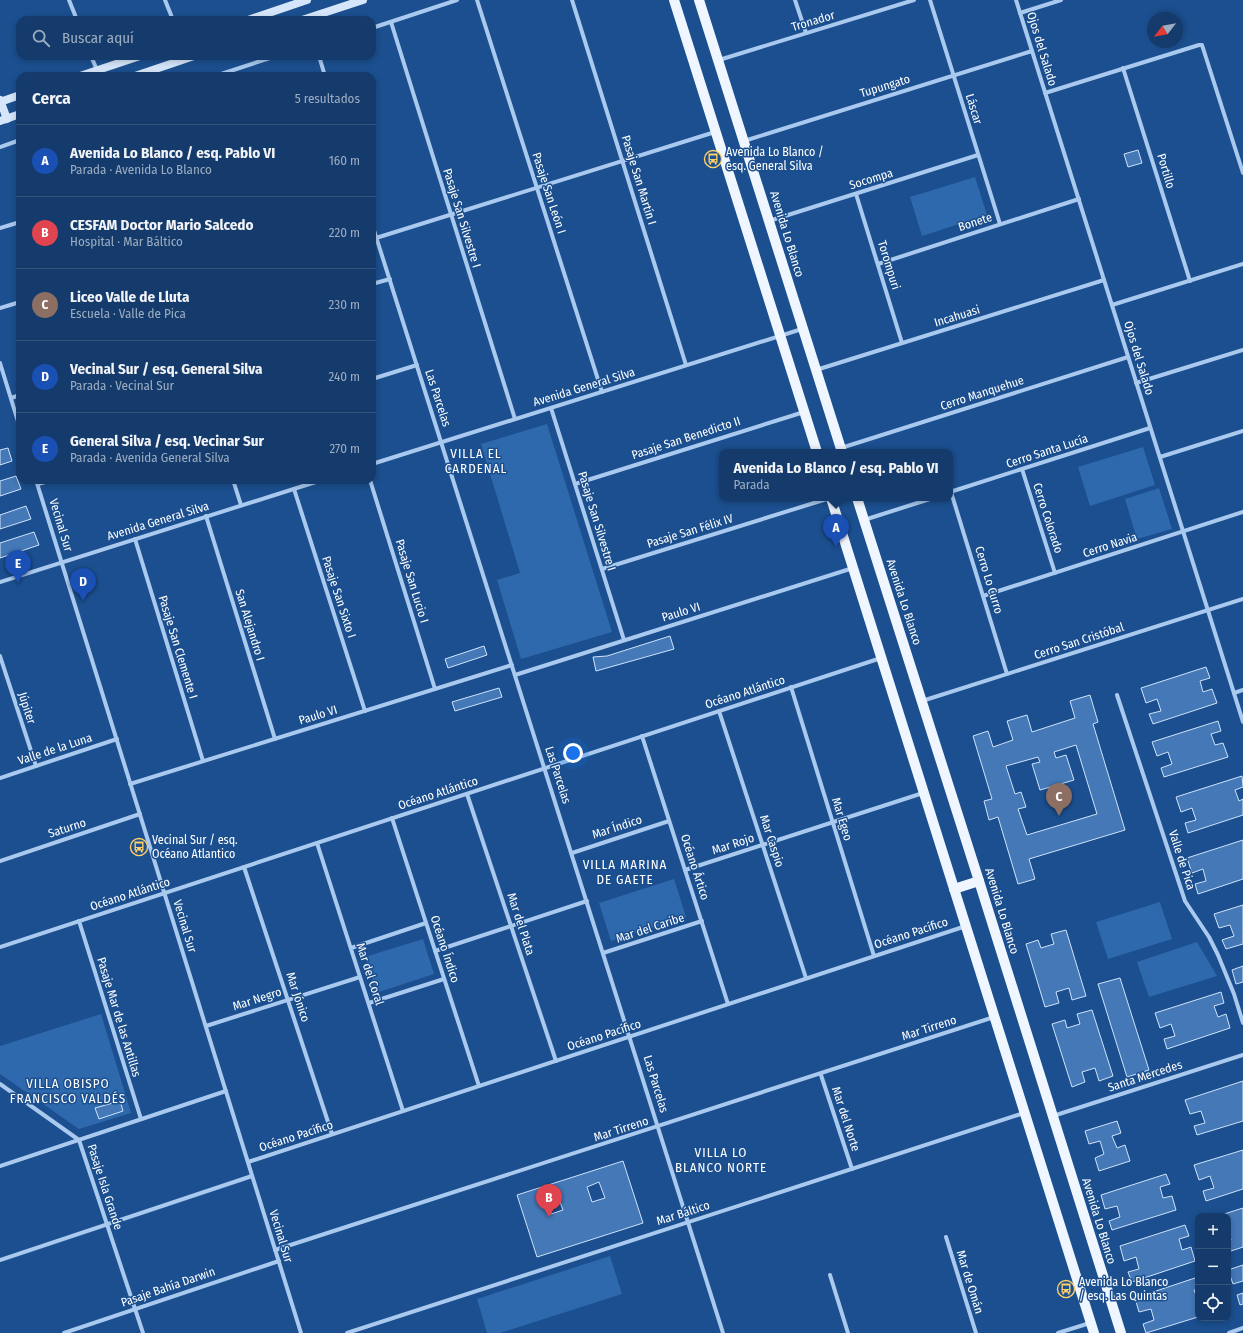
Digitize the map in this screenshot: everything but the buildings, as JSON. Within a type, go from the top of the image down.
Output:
[{"type":"main road","points":[[260,16],[307,0]]},
{"type":"main road","points":[[314,16],[363,0]]},
{"type":"main road","points":[[674,0],[816,449]]},
{"type":"main road","name":"Avenida Lo Blanco","points":[[699,0],[842,449]]},
{"type":"main road","points":[[91,72],[128,60]]},
{"type":"main road","points":[[146,72],[182,60]]},
{"type":"main road","points":[[16,96],[0,101],[3,120],[16,115]]},
{"type":"main road","points":[[832,501],[1094,1333]]},
{"type":"main road","name":"Avenida Lo Blanco","points":[[858,501],[1121,1333]]},
{"type":"main road","points":[[954,889],[979,881]]},
{"type":"street","points":[[69,0],[75,16]]},
{"type":"street","points":[[165,0],[171,16]]},
{"type":"street","points":[[376,27],[457,0]]},
{"type":"street","name":"Pasaje San León I","points":[[477,0],[602,392]]},
{"type":"street","name":"Pasaje San Martín I","points":[[572,0],[686,365]]},
{"type":"street","points":[[796,0],[806,33]]},
{"type":"street","name":"Tronador","points":[[719,60],[914,0]]},
{"type":"street","name":"Láscar","points":[[930,0],[1000,224]]},
{"type":"street","name":"Ojos del Salado","points":[[1016,0],[1243,722]]},
{"type":"street","points":[[1020,13],[1061,0]]},
{"type":"street","name":"Pasaje San Silvestre I","points":[[391,22],[450,215],[515,419]]},
{"type":"street","points":[[1045,93],[1202,45],[1243,173]]},
{"type":"street","name":"Tupungato","points":[[744,141],[1032,51]]},
{"type":"street","points":[[93,60],[97,70]]},
{"type":"street","points":[[227,72],[264,60]]},
{"type":"street","points":[[320,60],[324,72]]},
{"type":"street","name":"Portillo","points":[[1123,68],[1190,280]]},
{"type":"street","points":[[376,238],[716,132]]},
{"type":"street","points":[[0,147],[16,141]]},
{"type":"street","name":"Socompa","points":[[769,221],[978,155]]},
{"type":"street","name":"Torompuri","points":[[856,194],[902,343]]},
{"type":"street","name":"Bonete","points":[[878,264],[1079,199]]},
{"type":"street","points":[[0,228],[16,223]]},
{"type":"street","name":"Las Parcelas","points":[[376,238],[724,1333]]},
{"type":"street","points":[[1112,305],[1243,264]]},
{"type":"street","points":[[376,283],[390,279]]},
{"type":"street","name":"Incahuasi","points":[[816,370],[1104,280]]},
{"type":"street","points":[[0,308],[16,303]]},
{"type":"street","name":"Avenida General Silva","points":[[376,463],[803,329]]},
{"type":"street","points":[[1136,383],[1243,350]]},
{"type":"street","name":"Cerro Manquehue","points":[[845,449],[1128,357]]},
{"type":"street","points":[[0,363],[16,415]]},
{"type":"street","points":[[376,379],[417,365]]},
{"type":"street","points":[[11,398],[16,396]]},
{"type":"street","name":"Pasaje San Silvestre I","points":[[551,408],[624,640]]},
{"type":"street","name":"Pasaje San Benedicto II","points":[[575,484],[804,412]]},
{"type":"street","name":"Cerro Santa Lucía","points":[[953,491],[1150,428]]},
{"type":"street","points":[[1160,457],[1243,431]]},
{"type":"street","name":"Cerro Colorado","points":[[1022,469],[1055,573]]},
{"type":"street","name":"Vecinal Sur","points":[[38,484],[301,1333]]},
{"type":"street","points":[[234,484],[241,505]]},
{"type":"street","name":"Avenida General Silva","points":[[0,582],[310,484]]},
{"type":"street","name":"Pasaje San Lucio I","points":[[371,484],[435,689]]},
{"type":"street","name":"Pasaje San Sixto I","points":[[294,489],[365,711]]},
{"type":"street","name":"Pasaje San Félix IV","points":[[602,570],[821,501]]},
{"type":"street","points":[[864,520],[924,501]]},
{"type":"street","name":"Cerro Lo Curro","points":[[953,501],[1007,674]]},
{"type":"street","name":"Cerro Navia","points":[[983,596],[1243,512]]},
{"type":"street","name":"San Alejandro I","points":[[206,516],[275,739]]},
{"type":"street","name":"Pasaje San Clemente I","points":[[134,539],[203,761]]},
{"type":"street","name":"Paulo VI","points":[[515,674],[853,568]]},
{"type":"street","name":"Cerro San Cristóbal","points":[[922,701],[1243,599]]},
{"type":"street","name":"Júpiter","points":[[0,656],[36,766]]},
{"type":"street","name":"Océano Atlántico","points":[[0,947],[881,658]]},
{"type":"street","name":"Paulo VI","points":[[130,784],[512,665]]},
{"type":"street","name":"Mar Egeo","points":[[791,687],[874,956]]},
{"type":"street","points":[[1234,692],[1243,690]]},
{"type":"street","name":"Valle de Pica","points":[[1117,696],[1138,754],[1183,895],[1191,911],[1209,937],[1218,954],[1234,994],[1243,1023]]},
{"type":"street","name":"Mar Caspio","points":[[719,711],[806,978]]},
{"type":"street","name":"Océano Ártico","points":[[642,736],[728,1004]]},
{"type":"street","name":"Valle de la Luna","points":[[0,778],[117,739]]},
{"type":"street","name":"Mar Rojo","points":[[685,870],[924,793]]},
{"type":"street","name":"Mar del Plata","points":[[467,794],[556,1061]]},
{"type":"street","name":"Saturno","points":[[0,861],[140,814]]},
{"type":"street","name":"Océano Índico","points":[[392,818],[479,1086]]},
{"type":"street","name":"Mar Índico","points":[[572,853],[669,821]]},
{"type":"street","name":"Mar del Coral","points":[[317,842],[403,1111]]},
{"type":"street","name":"Mar Jónico","points":[[244,867],[332,1134]]},
{"type":"street","points":[[435,951],[587,901]]},
{"type":"street","name":"Pasaje Mar de las Antillas","points":[[79,921],[141,1120]]},
{"type":"street","name":"Mar del Caribe","points":[[604,953],[702,921]]},
{"type":"street","points":[[351,948],[426,923]]},
{"type":"street","name":"Océano Pacífico","points":[[248,1162],[966,926]]},
{"type":"street","name":"Mar Negro","points":[[206,1026],[360,977]]},
{"type":"street","points":[[369,1003],[444,980]]},
{"type":"street","name":"Mar Tirreno","points":[[275,1250],[820,1075],[994,1017]]},
{"type":"street","name":"Santa Mercedes","points":[[1053,1116],[1243,1055]]},
{"type":"street","name":"Mar del Norte","points":[[820,1075],[852,1169]]},
{"type":"street","name":"Pasaje Isla Grande","points":[[0,1084],[79,1140],[143,1333]]},
{"type":"street","points":[[0,1166],[226,1091]]},
{"type":"street","name":"Mar Báltico","points":[[347,1333],[1024,1113]]},
{"type":"street","points":[[0,1260],[252,1176]]},
{"type":"street","name":"Mar de Omán","points":[[946,1237],[976,1333]]},
{"type":"street","name":"Pasaje Bahía Darwin","points":[[64,1333],[279,1260]]},
{"type":"street","points":[[830,1275],[848,1333]]},
{"type":"street","points":[[1058,1333],[1090,1323]]},
{"type":"street","points":[[1229,1333],[1243,1328]]},
{"type":"shaded area","points":[[975,177],[987,215],[922,236],[910,197]]},
{"type":"shaded area","points":[[547,424],[612,632],[521,659],[497,580],[520,573],[481,444]]},
{"type":"shaded area","points":[[1143,447],[1155,485],[1090,506],[1078,467]]},
{"type":"shaded area","points":[[1159,488],[1172,529],[1137,539],[1125,499]]},
{"type":"shaded area","points":[[674,879],[686,917],[611,941],[599,903]]},
{"type":"shaded area","points":[[1160,902],[1172,939],[1108,959],[1096,922]]},
{"type":"shaded area","points":[[423,939],[434,974],[376,993],[365,957]]},
{"type":"shaded area","points":[[1197,942],[1217,976],[1149,997],[1137,962]]},
{"type":"shaded area","points":[[101,1014],[131,1113],[79,1129],[0,1074],[0,1046]]},
{"type":"shaded area","points":[[610,1256],[622,1294],[500,1333],[487,1333],[477,1299]]},
{"type":"place","name":"Avenida Lo Blanco / esq. General Silva","points":[[713,159]]},
{"type":"place","name":"Avenida Lo Blanco / esq. Pablo VI","points":[[836,547]]},
{"type":"place","name":"General Silva / esq. Vecinar Sur","points":[[18,583]]},
{"type":"place","name":"Vecinal Sur / esq. General Silva","points":[[83,601]]},
{"type":"place","name":"Liceo Valle de Lluta","points":[[1059,816]]},
{"type":"place","name":"Vecinal Sur / esq. Océano Atlantico","points":[[139,847]]},
{"type":"place","name":"CESFAM Doctor Mario Salcedo","points":[[549,1217]]},
{"type":"place","name":"Avenida Lo Blanco / esq. Las Quintas","points":[[1066,1289]]},
{"type":"district","name":"VILLA EL CARDENAL","points":[[476,460]]},
{"type":"district","name":"VILLA MARINA DE GAETE","points":[[625,872]]},
{"type":"district","name":"VILLA OBISPO FRANCISCO VALDÉS","points":[[68,1090]]},
{"type":"district","name":"VILLA LO BLANCO NORTE","points":[[721,1160]]}]
